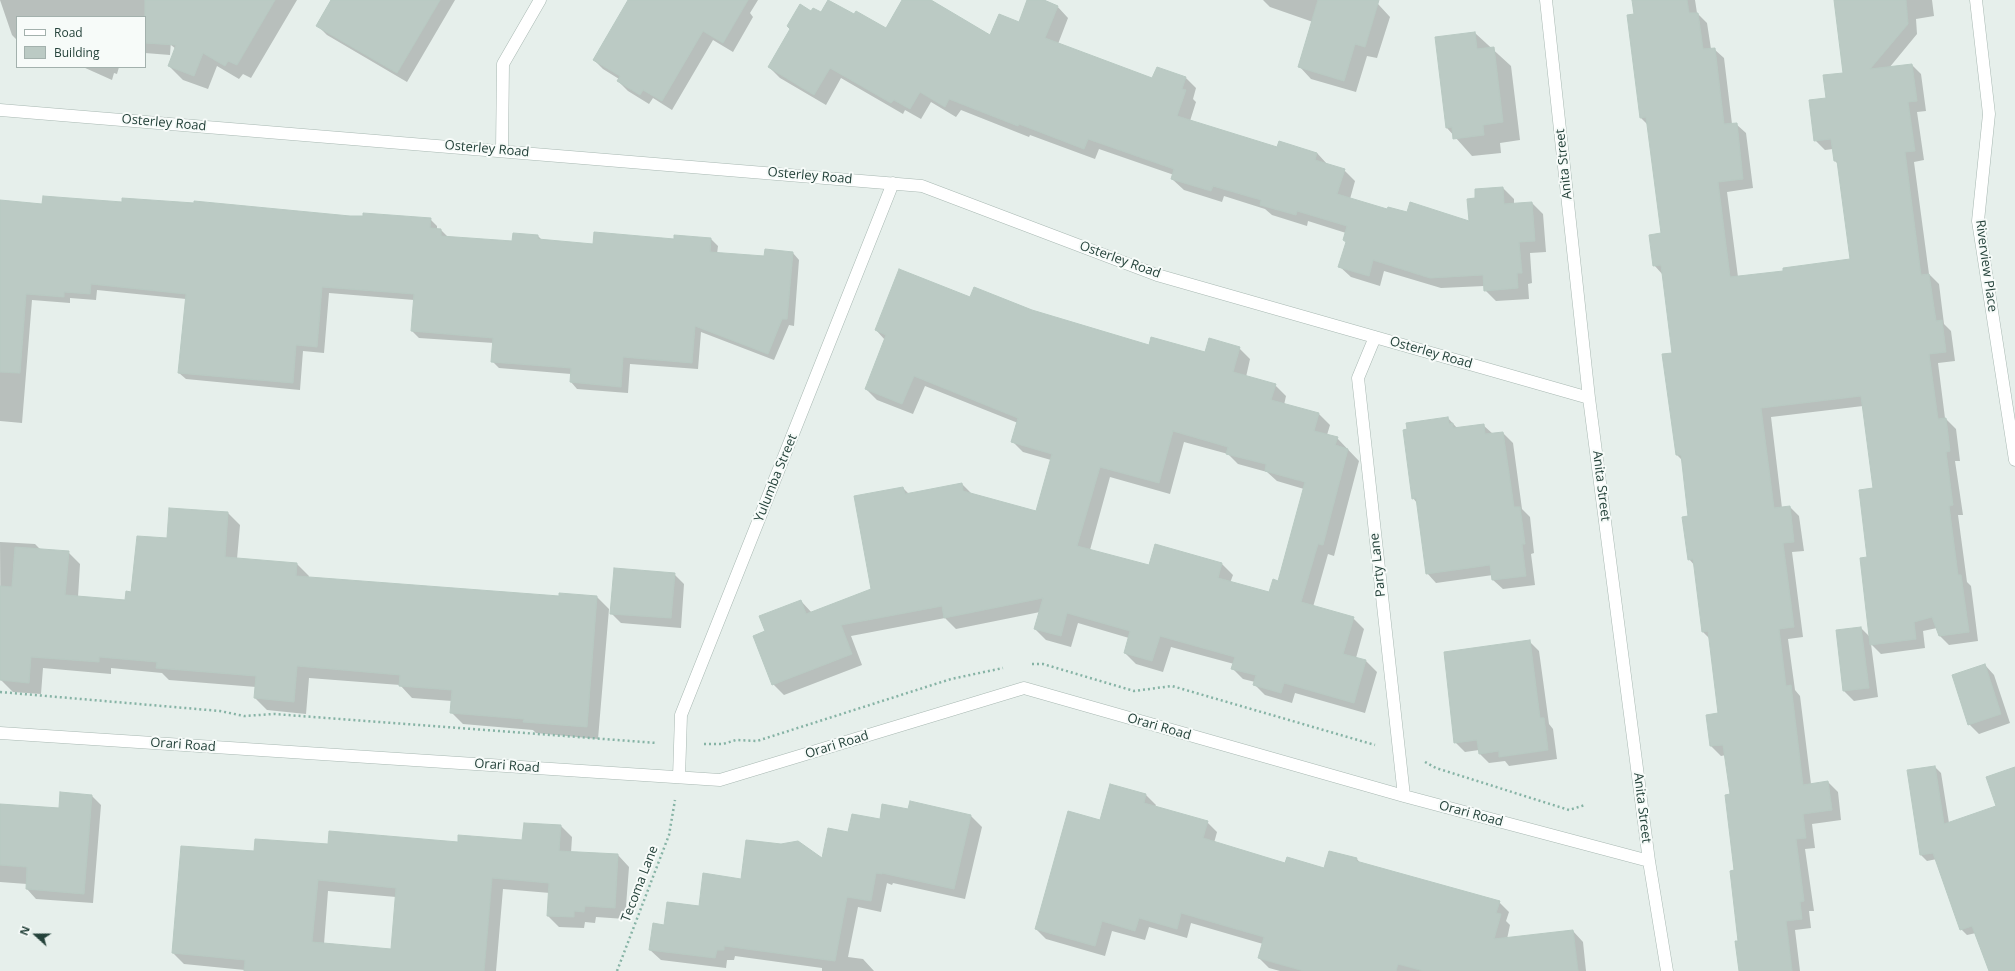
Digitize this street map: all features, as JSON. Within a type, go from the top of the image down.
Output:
[{"type":"street","points":[[502,150],[503,64],[540,0]]},
{"type":"street","name":"Anita Street","points":[[1546,0],[1589,398],[1649,861],[1667,971]]},
{"type":"street","name":"Riverview Place","points":[[1976,0],[1989,114],[1978,221],[2015,460]]},
{"type":"street","name":"Osterley Road","points":[[0,110],[502,150],[922,186],[1157,274],[1589,398]]},
{"type":"street","name":"Yulumba Street","points":[[679,778],[682,715],[893,183]]},
{"type":"street","name":"Party Lane","points":[[1375,337],[1358,378],[1404,796]]},
{"type":"street","name":"Orari Road","points":[[0,732],[720,780],[1024,688],[1404,796],[1649,861]]},
{"type":"path","points":[[0,692],[220,711],[244,716],[274,714],[655,743]]},
{"type":"path","points":[[1422,760],[1436,768],[1569,810],[1585,806]]},
{"type":"path","name":"Tecoma Lane","points":[[617,971],[669,836],[675,802]]},
{"type":"building","points":[[145,0],[275,0],[237,65],[228,61],[225,66],[203,53],[194,76],[168,66],[176,45],[146,43]]},
{"type":"building","points":[[331,0],[440,0],[397,73],[316,26]]},
{"type":"building","points":[[628,0],[748,0],[723,43],[703,31],[662,101],[643,90],[640,95],[617,81],[620,76],[593,60]]},
{"type":"building","points":[[828,0],[854,14],[856,11],[886,28],[902,0],[931,0],[990,35],[999,14],[1019,22],[1027,0],[1044,0],[1058,6],[1045,38],[1152,78],[1157,67],[1186,77],[1182,89],[1186,90],[1177,116],[1277,147],[1279,141],[1317,153],[1315,160],[1345,169],[1337,194],[1387,209],[1388,207],[1407,212],[1410,202],[1469,221],[1467,199],[1475,198],[1475,189],[1503,187],[1504,204],[1532,202],[1535,241],[1519,242],[1522,273],[1517,273],[1518,288],[1484,291],[1483,275],[1430,278],[1373,260],[1369,276],[1338,267],[1346,242],[1343,240],[1347,226],[1297,211],[1296,215],[1260,205],[1261,200],[1213,186],[1211,191],[1171,179],[1174,169],[1088,139],[1084,149],[1019,124],[1018,126],[949,99],[945,107],[920,92],[910,109],[894,100],[891,103],[830,68],[814,95],[768,67],[790,29],[787,26],[800,4],[811,11],[813,8],[821,12]]},
{"type":"building","points":[[1318,0],[1379,0],[1365,47],[1355,44],[1344,81],[1298,67]]},
{"type":"building","points":[[1632,0],[1687,0],[1689,13],[1698,13],[1703,49],[1715,48],[1724,124],[1737,123],[1743,179],[1718,182],[1730,277],[1783,271],[1783,268],[1850,259],[1837,161],[1834,161],[1831,139],[1814,141],[1809,100],[1826,98],[1823,75],[1843,73],[1834,0],[1906,0],[1908,24],[1870,69],[1912,64],[1917,101],[1908,102],[1915,151],[1905,152],[1921,275],[1929,274],[1936,321],[1942,320],[1946,352],[1929,354],[1938,419],[1946,418],[1950,451],[1946,452],[1953,505],[1949,506],[1958,575],[1961,575],[1969,632],[1939,636],[1932,617],[1914,622],[1916,639],[1870,645],[1860,558],[1867,557],[1859,490],[1873,488],[1861,396],[1761,408],[1774,508],[1790,506],[1794,542],[1783,543],[1794,627],[1779,629],[1786,686],[1791,685],[1803,785],[1828,781],[1832,810],[1803,814],[1806,838],[1796,839],[1804,901],[1800,902],[1802,919],[1786,921],[1792,971],[1739,971],[1735,941],[1738,941],[1730,871],[1734,870],[1725,795],[1730,794],[1723,745],[1710,746],[1706,715],[1718,713],[1708,631],[1702,632],[1693,559],[1688,560],[1682,517],[1688,516],[1681,455],[1676,455],[1662,354],[1672,353],[1661,265],[1653,266],[1649,235],[1661,233],[1646,117],[1640,118],[1627,15],[1634,14]]},
{"type":"building","points":[[1475,32],[1477,49],[1494,47],[1503,122],[1483,125],[1484,135],[1453,139],[1452,127],[1446,128],[1435,37]]},
{"type":"building","points":[[43,196],[122,202],[122,198],[194,203],[194,201],[350,216],[363,216],[363,213],[431,218],[430,228],[441,229],[441,236],[512,241],[513,233],[538,235],[538,239],[593,244],[594,232],[674,239],[674,235],[711,238],[710,252],[764,256],[765,249],[793,252],[787,319],[782,319],[768,354],[695,326],[692,363],[623,357],[621,387],[570,382],[571,368],[491,362],[493,338],[411,331],[414,294],[322,287],[317,347],[296,345],[293,383],[178,373],[186,294],[91,284],[90,294],[64,292],[64,297],[26,294],[20,373],[0,372],[0,200],[42,204]]},
{"type":"building","points":[[899,269],[970,297],[974,287],[1032,310],[1149,345],[1151,337],[1205,352],[1209,338],[1240,347],[1233,372],[1276,384],[1271,400],[1319,413],[1314,431],[1338,437],[1335,445],[1348,449],[1323,545],[1318,544],[1301,602],[1354,617],[1343,654],[1366,660],[1354,703],[1284,683],[1281,693],[1253,685],[1256,675],[1231,669],[1235,657],[1160,636],[1152,661],[1124,653],[1130,631],[1067,613],[1061,636],[1034,629],[1043,598],[944,618],[942,606],[841,625],[852,654],[772,685],[753,636],[765,631],[759,616],[801,600],[806,614],[871,589],[854,496],[903,487],[905,494],[962,483],[963,491],[1036,511],[1052,454],[1011,442],[1018,418],[914,376],[902,404],[865,389],[886,335],[875,330]],"holes":[[[1173,431],[1228,447],[1226,454],[1266,464],[1265,471],[1305,482],[1278,581],[1273,579],[1269,592],[1218,578],[1222,563],[1155,544],[1149,565],[1077,546],[1100,467],[1159,483]]]},
{"type":"building","points":[[1448,417],[1449,424],[1453,423],[1453,428],[1484,424],[1485,434],[1503,432],[1514,507],[1520,507],[1525,544],[1522,544],[1526,576],[1492,580],[1490,565],[1426,574],[1416,498],[1412,499],[1403,430],[1407,429],[1406,423]]},
{"type":"building","points":[[169,508],[228,512],[225,557],[297,563],[296,576],[559,596],[559,593],[597,596],[587,727],[523,722],[524,719],[450,713],[452,690],[399,686],[400,675],[297,666],[294,702],[254,698],[256,676],[156,668],[157,662],[99,657],[99,662],[31,657],[29,683],[0,680],[0,586],[12,587],[15,547],[69,551],[65,595],[125,600],[126,591],[131,592],[137,536],[167,538]]},
{"type":"building","points":[[614,568],[675,573],[671,618],[610,614]]},
{"type":"building","points":[[1861,627],[1869,688],[1843,691],[1836,630]]},
{"type":"building","points":[[1530,640],[1540,718],[1544,718],[1548,750],[1499,757],[1499,751],[1479,754],[1477,740],[1454,743],[1444,652]]},
{"type":"building","points":[[1985,664],[2001,714],[1968,725],[1952,675]]},
{"type":"building","points":[[1935,766],[1944,824],[1996,806],[1986,777],[2015,767],[2015,971],[1989,971],[1972,926],[1960,930],[1933,853],[1920,855],[1907,770]]},
{"type":"building","points":[[1110,784],[1146,794],[1144,803],[1208,821],[1203,838],[1285,863],[1287,857],[1324,868],[1329,851],[1357,858],[1356,861],[1500,901],[1496,913],[1501,914],[1494,939],[1573,930],[1578,971],[1424,971],[1398,964],[1396,971],[1304,971],[1258,958],[1264,937],[1181,913],[1177,929],[1139,918],[1135,931],[1102,921],[1095,946],[1035,929],[1068,811],[1100,820]]},
{"type":"building","points":[[60,792],[92,795],[84,894],[26,889],[27,867],[0,865],[0,804],[59,808]]},
{"type":"building","points":[[910,801],[971,815],[954,889],[882,873],[876,873],[871,901],[847,897],[835,961],[724,946],[724,950],[717,950],[715,958],[649,950],[653,923],[664,925],[667,902],[699,906],[703,873],[741,879],[746,840],[781,844],[798,841],[822,858],[828,828],[848,832],[852,814],[880,819],[882,804],[908,809]]},
{"type":"building","points":[[524,823],[561,825],[559,851],[618,854],[615,908],[585,906],[584,912],[574,911],[574,917],[547,916],[549,883],[492,878],[484,971],[244,971],[245,960],[172,953],[181,846],[254,851],[255,839],[328,844],[329,831],[458,842],[458,835],[522,840]],"holes":[[[318,880],[396,888],[391,949],[312,942]]]}]
